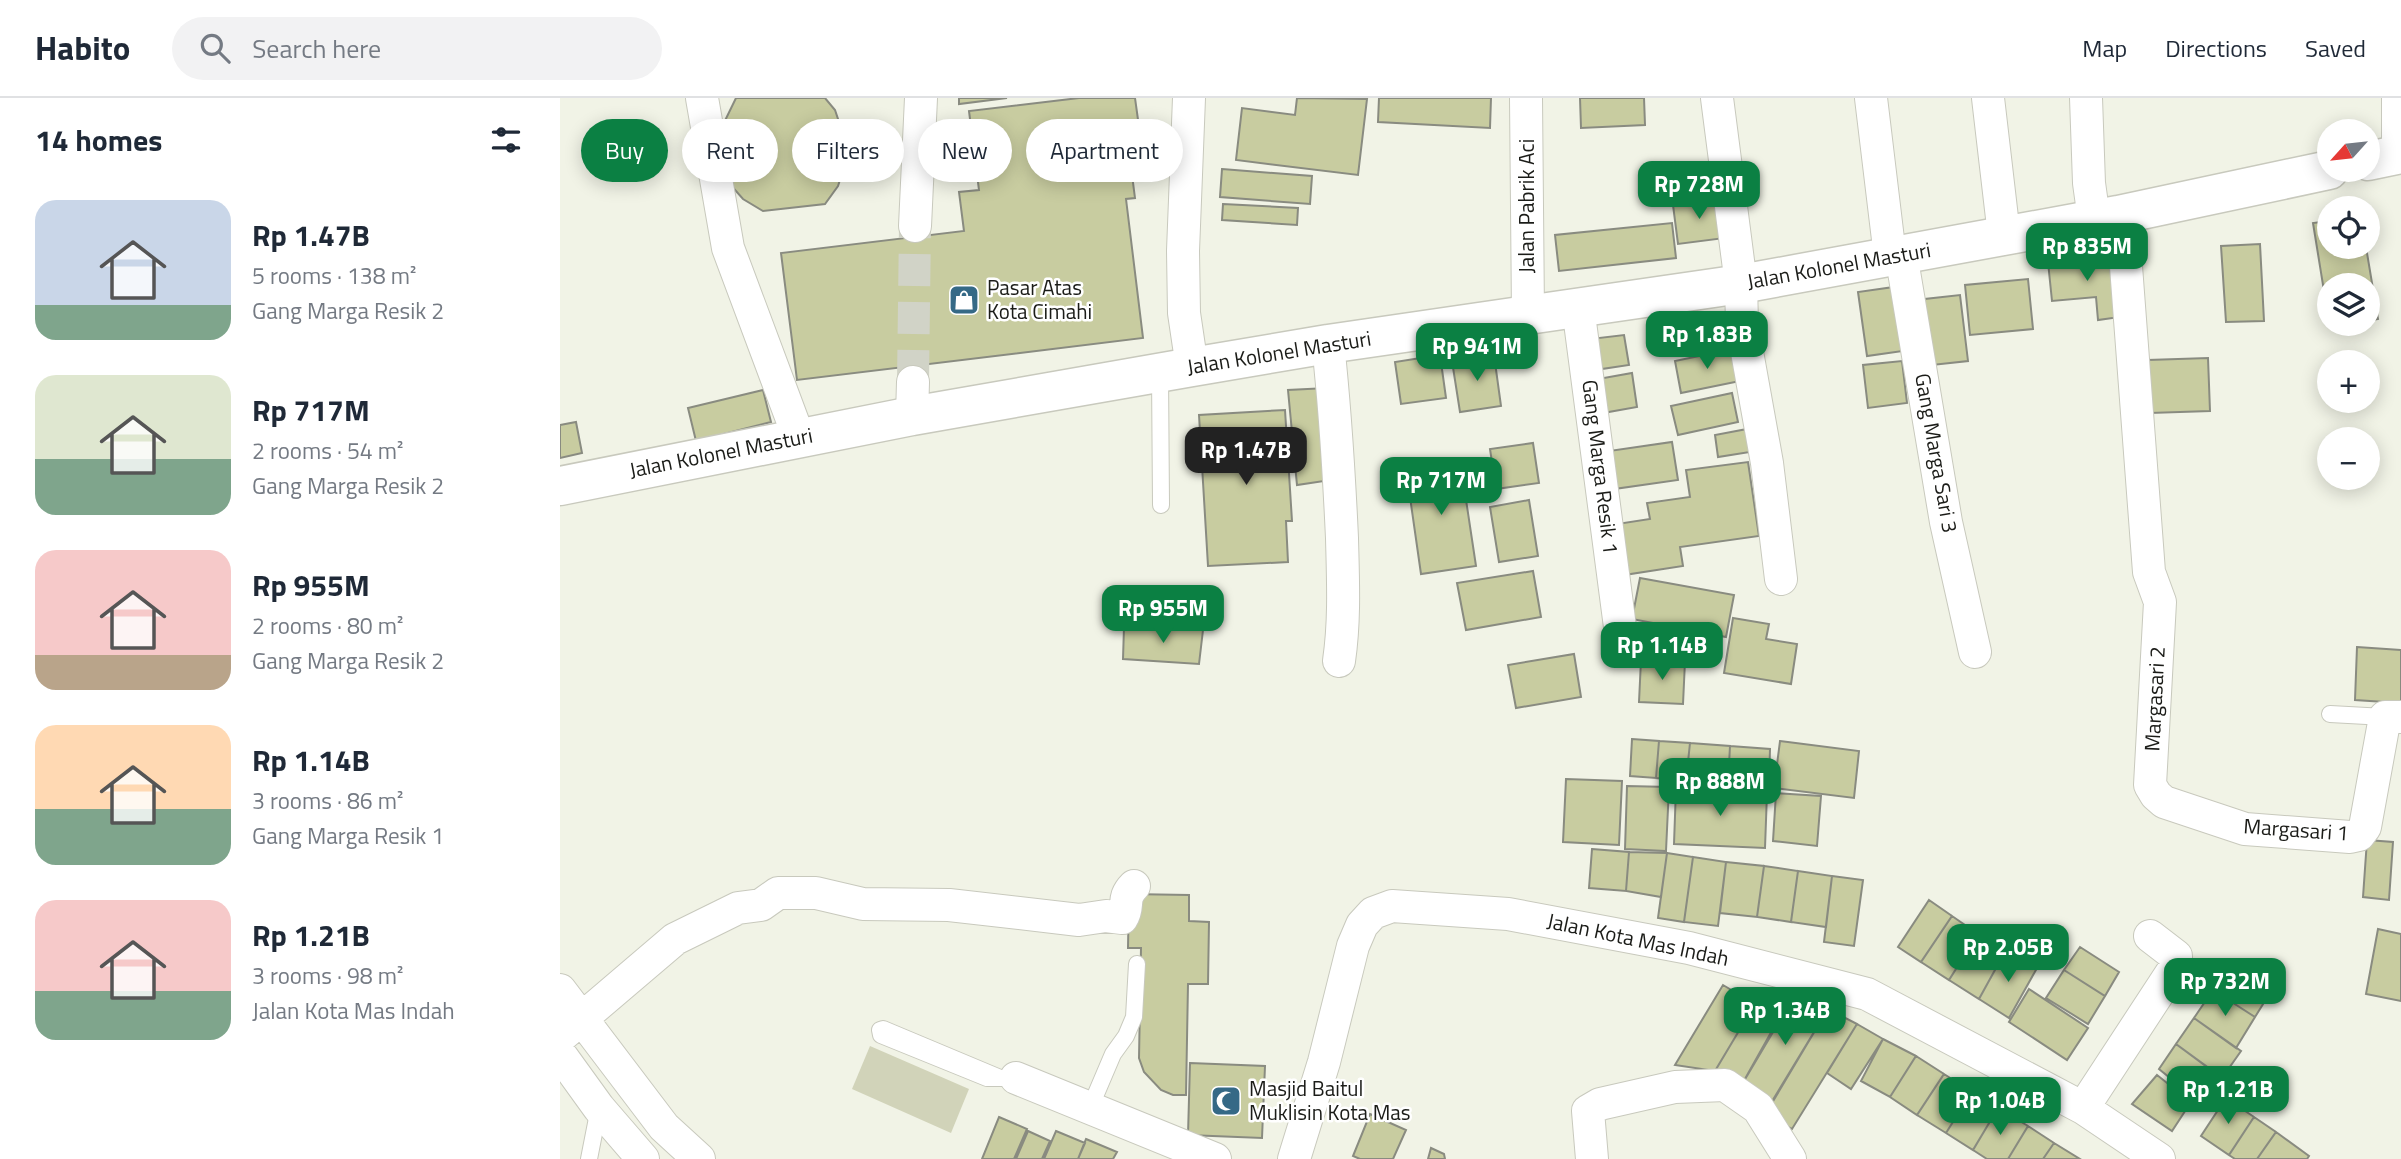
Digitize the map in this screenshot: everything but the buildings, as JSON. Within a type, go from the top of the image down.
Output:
[{"type":"main road","name":"Jalan Kolonel Masturi","points":[[560,486],[799,438],[912,399],[1176,370],[1329,349],[1528,314],[1900,262],[2004,235],[2114,228],[2317,173]]},
{"type":"street","points":[[702,98],[729,248],[799,438]]},
{"type":"street","points":[[915,226],[921,98]]},
{"type":"street","points":[[1176,370],[1184,313],[1183,251],[1189,98]]},
{"type":"street","name":"Jalan Pabrik Aci","points":[[1526,98],[1528,314]]},
{"type":"street","points":[[1717,98],[1741,284],[1742,324],[1767,463],[1781,579]]},
{"type":"street","name":"Gang Marga Sari 3","points":[[1871,98],[1946,522],[1975,652]]},
{"type":"street","points":[[1988,98],[2004,235]]},
{"type":"street","points":[[2086,98],[2089,183],[2114,228]]},
{"type":"street","points":[[2389,157],[2398,98]]},
{"type":"street","name":"Margasari 2","points":[[2114,228],[2149,572],[2160,602],[2150,785],[2156,795]]},
{"type":"street","name":"Gang Marga Resik 1","points":[[1578,307],[1620,627]]},
{"type":"street","points":[[1329,349],[1342,550],[1344,629],[1339,661]]},
{"type":"street","name":"Margasari 1","points":[[2156,795],[2164,802],[2245,829],[2350,837],[2359,835],[2365,827],[2393,717]]},
{"type":"street","points":[[571,1029],[675,939],[738,908],[761,905],[778,893],[816,893],[863,904],[949,905],[1079,920],[1106,916],[1122,918],[1125,914],[1127,893],[1134,886]]},
{"type":"street","name":"Jalan Kota Mas Indah","points":[[1294,1159],[1324,1062],[1353,946],[1362,925],[1373,913],[1392,906],[1508,914],[1689,948],[1867,994],[2083,1108],[2159,1159]]},
{"type":"street","points":[[2083,1108],[2176,966],[2176,956],[2150,936]]},
{"type":"street","points":[[560,990],[571,1029],[664,1127],[699,1159]]},
{"type":"street","points":[[560,1054],[599,1108],[643,1159]]},
{"type":"street","points":[[1008,1078],[1215,1159]]},
{"type":"street","points":[[1592,1159],[1588,1111],[1600,1104],[1675,1087],[1725,1085],[1758,1108],[1790,1159]]},
{"type":"lane","points":[[1161,505],[1176,370]]},
{"type":"lane","points":[[2330,714],[2393,717]]},
{"type":"lane","points":[[1090,1108],[1113,1054],[1126,1036],[1134,1017],[1137,964]]},
{"type":"lane","points":[[880,1030],[989,1072],[1008,1078],[987,1078],[881,1035],[880,1030]]},
{"type":"lane","points":[[589,1159],[599,1108]]},
{"type":"green space","points":[[870,1046],[969,1089],[951,1133],[852,1089]]},
{"type":"tunnel","points":[[913,382],[915,226]]},
{"type":"place","name":"Pasar Atas Kota Cimahi","points":[[964,300]]},
{"type":"place","name":"Masjid Baitul Muklisin Kota Mas","points":[[1226,1101]]}]
